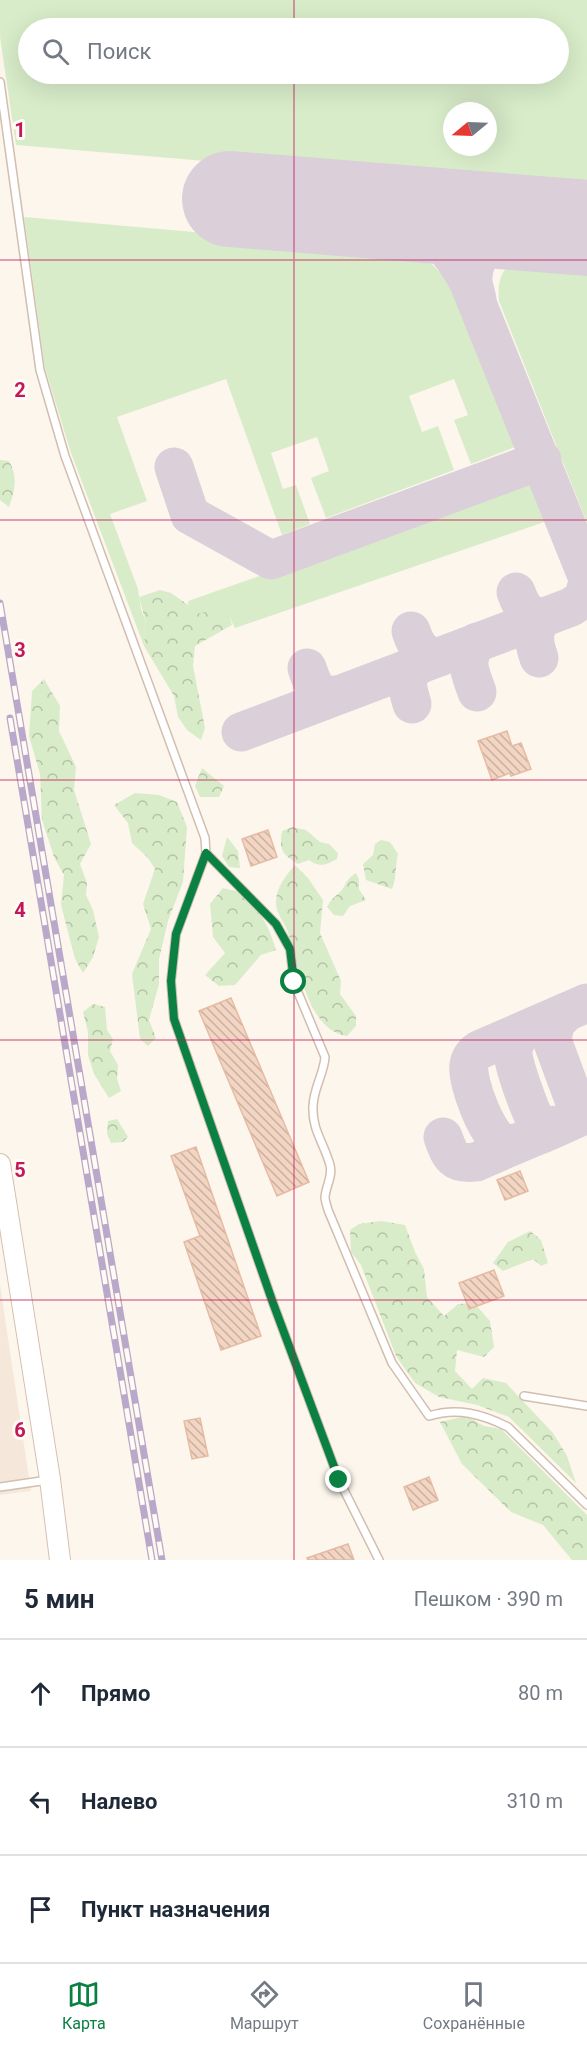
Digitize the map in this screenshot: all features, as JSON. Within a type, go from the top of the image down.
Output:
[{"type":"main road","points":[[0,1164],[50,1479],[60,1560]]},
{"type":"lane","points":[[0,82],[40,370],[65,456],[205,838],[206,853],[176,934],[171,981],[174,1019],[273,1303],[339,1480],[379,1560]]},
{"type":"lane","points":[[206,853],[276,924],[290,949],[294,982],[324,1057],[324,1064],[314,1090],[313,1125],[330,1166],[331,1178],[325,1197],[328,1210],[392,1363],[429,1416],[458,1410],[492,1419],[508,1427],[587,1505]]},
{"type":"lane","points":[[524,1396],[587,1406]]},
{"type":"lane","points":[[0,1487],[50,1479]]},
{"type":"shaded area","points":[[0,1285],[31,1491],[0,1495]]},
{"type":"green space","points":[[0,0],[587,0],[587,193],[16,145],[0,37]]},
{"type":"green space","points":[[24,217],[411,251],[430,262],[447,280],[515,447],[471,464],[454,420],[468,415],[454,379],[409,396],[422,432],[438,426],[454,470],[326,518],[311,478],[329,471],[317,437],[271,453],[283,489],[296,485],[310,524],[282,535],[226,379],[117,417],[147,501],[110,514],[138,589],[146,623],[144,646],[71,453],[45,368]]},
{"type":"green space","points":[[522,259],[587,265],[587,523],[499,301],[500,281],[505,269],[515,261]]},
{"type":"green space","points":[[0,460],[9,461],[15,478],[9,507],[0,500]]},
{"type":"green space","points":[[533,481],[550,520],[235,628],[230,618],[190,615],[188,601]]},
{"type":"green space","points":[[160,590],[171,593],[190,606],[190,615],[217,610],[230,618],[232,625],[195,646],[193,666],[205,728],[201,740],[187,730],[178,717],[174,696],[144,646],[146,623],[139,597]]},
{"type":"green space","points":[[44,679],[60,706],[59,731],[76,767],[74,790],[91,844],[80,864],[87,883],[86,895],[93,910],[99,937],[93,957],[83,973],[75,959],[61,905],[64,875],[54,857],[42,820],[40,774],[29,736],[32,691]]},
{"type":"green space","points":[[202,768],[224,786],[219,797],[200,797],[195,786]]},
{"type":"green space","points":[[135,793],[159,795],[177,802],[187,827],[183,882],[168,921],[159,959],[159,984],[149,1020],[156,1038],[148,1046],[140,1039],[132,974],[151,929],[143,904],[155,869],[148,858],[132,843],[128,823],[114,805]]},
{"type":"green space","points":[[292,827],[306,830],[320,842],[329,844],[338,853],[337,859],[323,865],[309,860],[298,864],[285,854],[281,843],[282,831]]},
{"type":"green space","points":[[227,837],[238,851],[240,868],[229,867],[222,856]]},
{"type":"green space","points":[[381,840],[390,842],[398,854],[392,889],[366,880],[363,864],[373,855],[375,844]]},
{"type":"green space","points":[[295,865],[308,878],[323,900],[320,933],[341,981],[340,994],[356,1016],[356,1026],[347,1036],[334,1031],[323,1022],[314,1009],[301,978],[288,932],[277,910],[276,897],[280,887]]},
{"type":"green space","points":[[356,873],[359,879],[359,889],[366,900],[350,906],[343,916],[334,915],[327,907],[349,878]]},
{"type":"green space","points":[[223,888],[238,891],[248,898],[267,927],[276,950],[261,955],[235,985],[219,986],[205,975],[225,953],[213,937],[210,904]]},
{"type":"green space","points":[[93,1004],[105,1007],[107,1030],[113,1039],[110,1051],[118,1065],[117,1079],[121,1091],[109,1098],[94,1074],[88,1055],[88,1032],[83,1012]]},
{"type":"green space","points":[[117,1119],[128,1137],[123,1142],[111,1143],[107,1134],[108,1121]]},
{"type":"green space","points":[[381,1221],[405,1225],[424,1269],[427,1297],[444,1316],[458,1304],[474,1303],[490,1321],[494,1347],[484,1357],[457,1350],[455,1371],[472,1389],[483,1378],[506,1383],[553,1433],[567,1456],[576,1483],[509,1417],[477,1405],[439,1397],[415,1383],[396,1356],[361,1265],[351,1252],[350,1230],[359,1224]]},
{"type":"green space","points":[[530,1231],[541,1240],[548,1263],[541,1266],[533,1259],[503,1271],[493,1263],[508,1242]]},
{"type":"green space","points":[[466,1416],[484,1426],[501,1429],[587,1515],[587,1560],[572,1560],[543,1525],[511,1512],[462,1464],[440,1422]]},
{"type":"building","points":[[507,731],[512,746],[521,743],[531,769],[511,776],[510,773],[492,780],[478,741]]},
{"type":"building","points":[[268,830],[277,857],[251,866],[242,839]]},
{"type":"building","points":[[231,998],[309,1182],[277,1196],[199,1011]]},
{"type":"building","points":[[196,1147],[261,1336],[221,1350],[184,1242],[200,1236],[171,1156]]},
{"type":"building","points":[[520,1171],[528,1191],[505,1200],[497,1180]]},
{"type":"building","points":[[494,1270],[504,1296],[469,1309],[459,1283]]},
{"type":"building","points":[[200,1418],[208,1456],[192,1459],[184,1421]]},
{"type":"building","points":[[429,1477],[438,1500],[413,1510],[404,1487]]},
{"type":"building","points":[[348,1544],[354,1560],[308,1560],[307,1558]]},
{"type":"taxiway","points":[[410,214],[443,244],[468,281],[587,576]]},
{"type":"taxiway","points":[[477,300],[473,282],[474,268],[484,249],[510,230],[531,223]]},
{"type":"taxiway","points":[[174,467],[190,515],[271,560],[542,460]]},
{"type":"taxiway","points":[[241,732],[571,607],[583,599],[587,585]]},
{"type":"taxiway","points":[[516,592],[525,610],[543,617]]},
{"type":"taxiway","points":[[539,658],[535,636],[543,617]]},
{"type":"taxiway","points":[[411,631],[420,649],[428,655],[439,657]]},
{"type":"taxiway","points":[[477,642],[470,655],[469,667],[477,692]]},
{"type":"taxiway","points":[[412,704],[408,678],[419,664]]},
{"type":"taxiway","points":[[307,668],[317,689],[325,694],[338,695]]},
{"type":"taxiway","points":[[587,1003],[479,1050],[473,1055],[469,1065],[471,1083],[479,1108],[491,1132],[504,1143],[522,1141],[587,1114]]},
{"type":"taxiway","points":[[566,1012],[555,1024],[552,1040],[573,1097],[581,1107],[587,1109]]},
{"type":"taxiway","points":[[528,1029],[518,1038],[513,1048],[518,1076],[536,1121],[546,1126],[559,1125]]},
{"type":"taxiway","points":[[443,1137],[450,1154],[457,1160],[468,1163],[476,1162],[529,1139]]},
{"type":"runway","points":[[230,199],[587,228]]},
{"type":"railway","points":[[0,603],[162,1560]]},
{"type":"railway","points":[[10,718],[152,1560]]},
{"type":"route","points":[[294,982],[290,949],[276,924],[206,853],[176,934],[171,981],[174,1019],[273,1303],[339,1480]]}]
